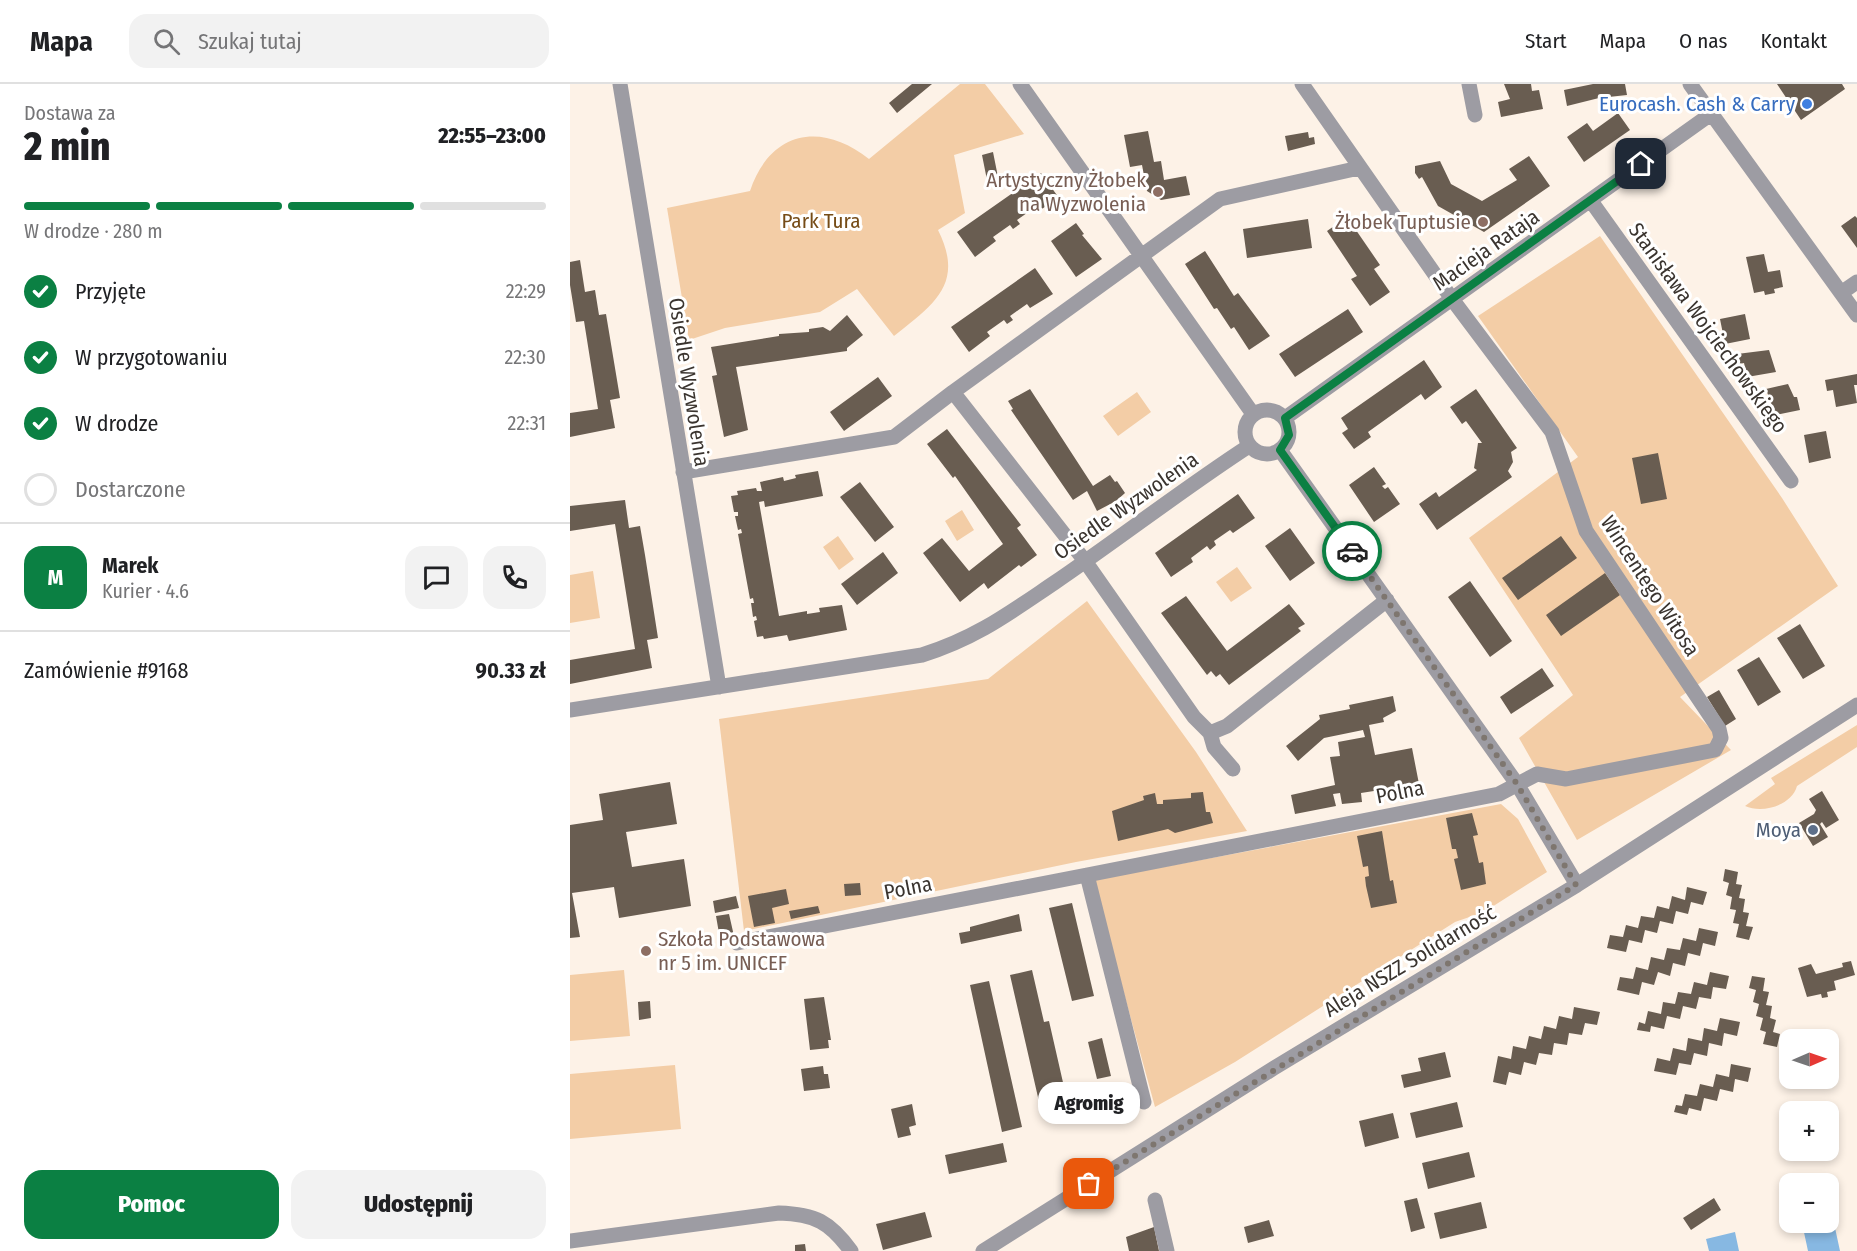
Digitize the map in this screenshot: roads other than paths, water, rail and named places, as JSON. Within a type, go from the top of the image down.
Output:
[{"type":"street","name":"Osiedle Wyzwolenia","points":[[620,84],[719,687]]},
{"type":"street","points":[[1020,84],[1253,414]]},
{"type":"street","name":"Wincentego Witosa","points":[[1302,84],[1452,299],[1552,432],[1586,531],[1719,729],[1721,738],[1715,750]]},
{"type":"street","points":[[1469,84],[1475,115]]},
{"type":"street","points":[[1690,84],[1857,315]]},
{"type":"street","name":"Macieja Rataja","points":[[1285,418],[1711,114]]},
{"type":"street","points":[[683,472],[894,437],[1220,199],[1359,168]]},
{"type":"street","name":"Stanisława Wojciechowskiego","points":[[1591,201],[1791,481]]},
{"type":"street","points":[[1841,293],[1857,282]]},
{"type":"street","points":[[953,392],[1085,561],[1194,717],[1210,733],[1214,747],[1233,769]]},
{"type":"street","points":[[1269,410],[1285,418],[1289,435],[1280,450],[1263,454],[1249,446],[1245,429],[1253,414],[1269,410]]},
{"type":"street","name":"Osiedle Wyzwolenia","points":[[570,710],[922,655],[955,645],[979,633],[1249,446]]},
{"type":"street","points":[[1280,450],[1517,784],[1576,885]]},
{"type":"street","points":[[1210,733],[1227,726],[1387,600]]},
{"type":"street","name":"Aleja NSZZ Solidarność","points":[[983,1251],[1274,1068],[1576,885],[1857,705]]},
{"type":"street","name":"Polna","points":[[737,943],[1499,794],[1537,774],[1566,779],[1715,750]]},
{"type":"street","points":[[1088,875],[1144,1102]]},
{"type":"street","points":[[1155,1200],[1167,1251]]},
{"type":"street","points":[[578,1244],[779,1213],[798,1213],[832,1227],[851,1251]]},
{"type":"water","points":[[1735,1232],[1739,1251],[1709,1251],[1706,1239]]},
{"type":"water","points":[[1804,1233],[1836,1233],[1840,1251],[1808,1251]]},
{"type":"place","name":"Eurocash. Cash & Carry","points":[[1807,104]]},
{"type":"place","name":"Artystyczny Żłobek na Wyzwolenia","points":[[1158,192]]},
{"type":"place","name":"Żłobek Tuptusie","points":[[1483,222]]},
{"type":"place","name":"Moya","points":[[1813,830]]},
{"type":"place","name":"Szkoła Podstawowa nr 5 im. UNICEF","points":[[646,951]]},
{"type":"place","name":"Agromig","points":[[1089,1184]]},
{"type":"park label","name":"Park Tura","points":[[821,221]]}]
